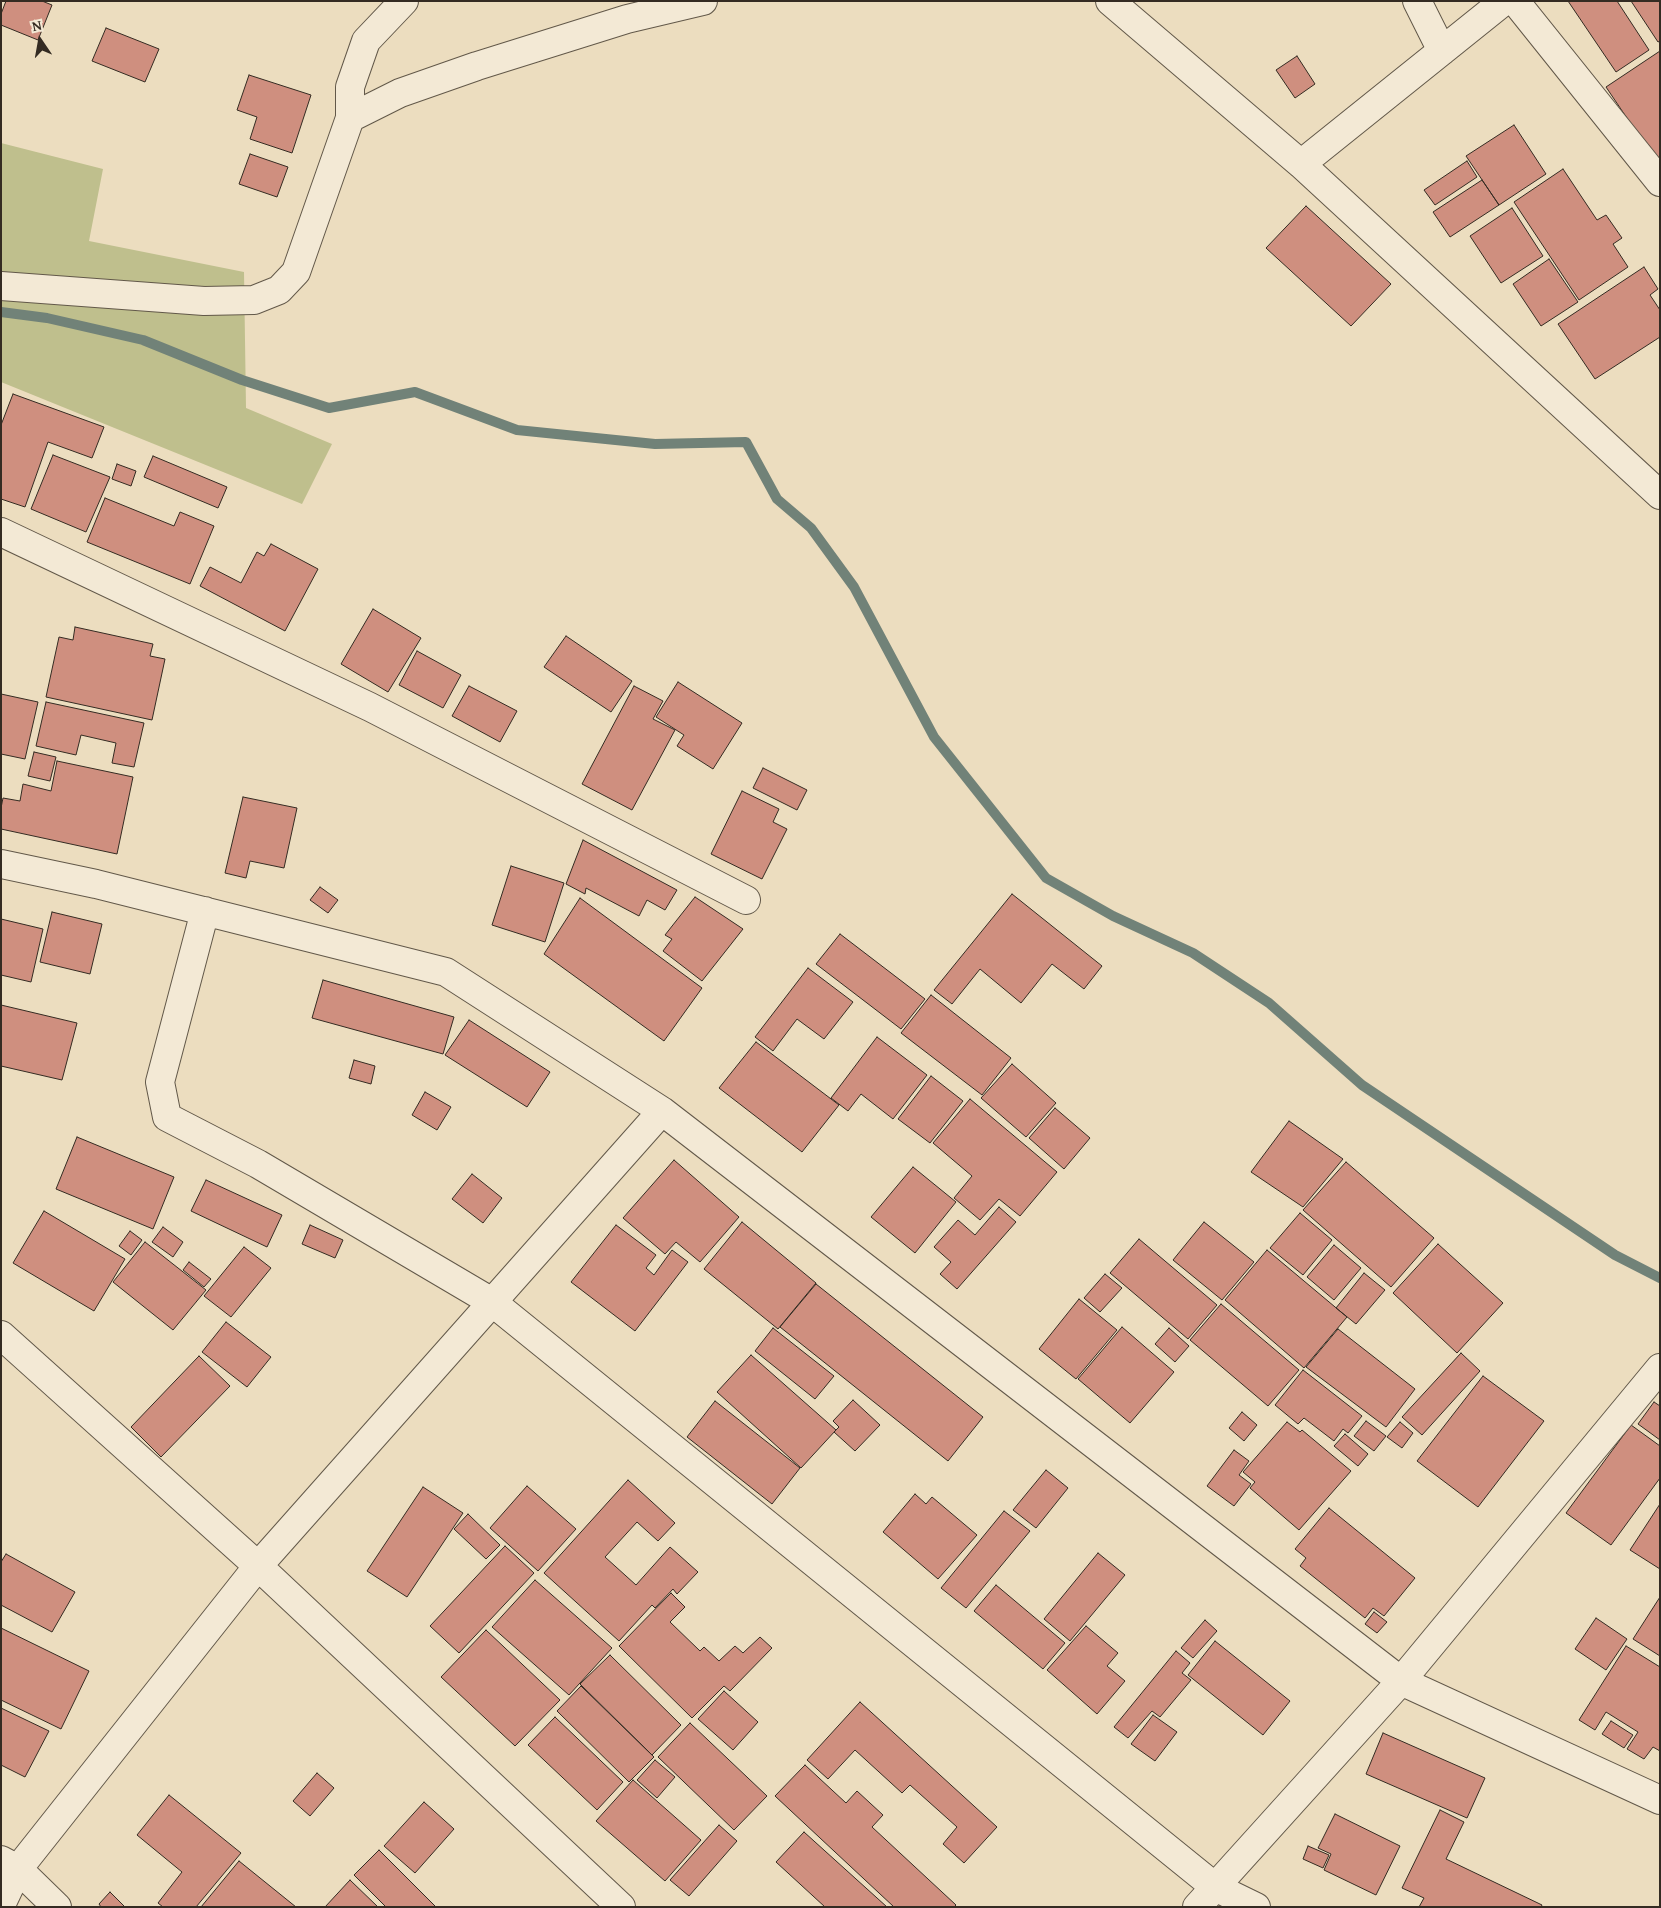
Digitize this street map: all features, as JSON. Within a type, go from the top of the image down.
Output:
[{"type":"street","points":[[1,286],[204,301],[254,300],[279,290],[296,272],[350,118],[350,87],[366,41],[404,1]]},
{"type":"street","points":[[350,118],[400,93],[477,66],[627,19],[703,1]]},
{"type":"street","points":[[1110,1],[1301,164],[1660,495]]},
{"type":"street","points":[[1417,1],[1442,52]]},
{"type":"street","points":[[1301,164],[1504,1]]},
{"type":"street","points":[[1515,1],[1660,182]]},
{"type":"street","points":[[1,532],[370,707],[746,900]]},
{"type":"street","points":[[1,864],[96,884],[446,972],[662,1111],[1401,1681],[1660,1800]]},
{"type":"street","points":[[205,911],[160,1082],[167,1117],[258,1164],[492,1302],[1215,1887],[1256,1907]]},
{"type":"street","points":[[1,1905],[10,1864],[258,1566],[662,1111]]},
{"type":"street","points":[[1,1335],[258,1566],[621,1907]]},
{"type":"street","points":[[1197,1907],[1401,1681],[1660,1368]]},
{"type":"street","points":[[10,1864],[57,1907]]},
{"type":"green space","points":[[1,143],[103,169],[89,241],[244,272],[246,408],[332,444],[302,504],[1,382]]},
{"type":"building","points":[[6,1],[42,1],[52,5],[38,40],[1,25],[1,14]]},
{"type":"building","points":[[1568,1],[1617,1],[1649,50],[1616,72]]},
{"type":"building","points":[[1631,1],[1660,1],[1660,41],[1658,42]]},
{"type":"building","points":[[106,28],[159,49],[145,82],[92,61]]},
{"type":"building","points":[[1660,51],[1660,167],[1606,87]]},
{"type":"building","points":[[1297,56],[1315,84],[1295,98],[1276,70]]},
{"type":"building","points":[[249,75],[311,95],[292,153],[250,139],[257,117],[237,110]]},
{"type":"building","points":[[1514,125],[1546,174],[1499,205],[1466,156]]},
{"type":"building","points":[[250,154],[288,167],[277,197],[239,184]]},
{"type":"building","points":[[1467,161],[1477,177],[1435,205],[1424,190]]},
{"type":"building","points":[[1563,169],[1597,220],[1606,215],[1622,238],[1613,244],[1628,267],[1579,300],[1514,202]]},
{"type":"building","points":[[1482,180],[1499,205],[1450,237],[1433,212]]},
{"type":"building","points":[[1306,206],[1391,284],[1351,326],[1266,248]]},
{"type":"building","points":[[1512,208],[1543,256],[1501,283],[1470,236]]},
{"type":"building","points":[[1549,259],[1578,302],[1541,326],[1513,284]]},
{"type":"building","points":[[1644,267],[1658,289],[1650,295],[1660,310],[1660,337],[1595,379],[1558,324]]},
{"type":"building","points":[[13,394],[104,427],[92,458],[48,442],[25,507],[1,499],[1,425]]},
{"type":"building","points":[[53,455],[110,477],[86,532],[31,509]]},
{"type":"building","points":[[153,456],[227,487],[218,508],[144,477]]},
{"type":"building","points":[[117,464],[136,471],[131,486],[112,479]]},
{"type":"building","points":[[105,498],[174,526],[180,512],[214,526],[190,584],[87,542]]},
{"type":"building","points":[[271,544],[318,569],[285,631],[200,586],[210,567],[241,583],[257,552],[264,556]]},
{"type":"building","points":[[373,609],[421,638],[388,692],[341,664]]},
{"type":"building","points":[[75,627],[153,644],[150,656],[165,659],[152,720],[46,697],[59,637],[73,640]]},
{"type":"building","points":[[566,636],[632,681],[611,712],[544,667]]},
{"type":"building","points":[[417,651],[461,675],[443,708],[399,685]]},
{"type":"building","points":[[678,682],[742,723],[713,769],[677,746],[684,735],[656,717]]},
{"type":"building","points":[[469,686],[517,711],[500,742],[452,716]]},
{"type":"building","points":[[634,686],[663,701],[653,719],[675,730],[632,810],[582,784]]},
{"type":"building","points":[[1,694],[38,702],[25,759],[1,754]]},
{"type":"building","points":[[46,702],[144,723],[134,767],[112,763],[116,743],[81,735],[76,755],[36,746]]},
{"type":"building","points":[[34,752],[56,757],[50,781],[28,776]]},
{"type":"building","points":[[57,761],[133,777],[117,854],[1,829],[3,798],[20,801],[23,784],[51,791]]},
{"type":"building","points":[[763,768],[807,790],[797,810],[753,788]]},
{"type":"building","points":[[742,791],[779,809],[773,822],[787,829],[762,879],[711,854]]},
{"type":"building","points":[[243,797],[297,808],[284,868],[250,861],[246,878],[225,873]]},
{"type":"building","points":[[583,840],[677,890],[665,910],[647,900],[639,916],[586,888],[585,894],[566,884]]},
{"type":"building","points":[[511,866],[564,883],[545,942],[492,925]]},
{"type":"building","points":[[320,887],[338,900],[328,913],[310,900]]},
{"type":"building","points":[[1012,894],[1102,966],[1084,989],[1052,964],[1021,1003],[980,969],[952,1004],[934,990]]},
{"type":"building","points":[[695,897],[743,929],[702,981],[663,951],[672,939],[665,935]]},
{"type":"building","points":[[580,898],[702,988],[664,1041],[544,954]]},
{"type":"building","points":[[52,912],[102,924],[90,974],[40,962]]},
{"type":"building","points":[[1,919],[43,929],[31,982],[1,975]]},
{"type":"building","points":[[840,934],[925,999],[901,1029],[816,964]]},
{"type":"building","points":[[808,968],[853,1002],[824,1039],[797,1019],[773,1051],[755,1037]]},
{"type":"building","points":[[323,980],[454,1017],[443,1054],[312,1018]]},
{"type":"building","points":[[931,995],[1011,1058],[982,1095],[901,1033]]},
{"type":"building","points":[[1,1005],[77,1023],[62,1080],[1,1066]]},
{"type":"building","points":[[469,1020],[550,1072],[527,1107],[445,1055]]},
{"type":"building","points":[[877,1037],[927,1075],[893,1119],[861,1094],[848,1111],[831,1098]]},
{"type":"building","points":[[756,1042],[839,1105],[802,1152],[719,1088]]},
{"type":"building","points":[[354,1060],[375,1066],[371,1084],[349,1078]]},
{"type":"building","points":[[1012,1064],[1056,1103],[1026,1137],[981,1098]]},
{"type":"building","points":[[931,1076],[963,1101],[930,1143],[898,1119]]},
{"type":"building","points":[[425,1092],[451,1107],[437,1130],[412,1115]]},
{"type":"building","points":[[970,1099],[1057,1172],[1020,1216],[999,1199],[980,1220],[954,1198],[972,1176],[933,1143]]},
{"type":"building","points":[[1055,1108],[1090,1138],[1064,1169],[1029,1138]]},
{"type":"building","points":[[1289,1121],[1343,1159],[1303,1207],[1251,1172]]},
{"type":"building","points":[[77,1137],[174,1177],[153,1229],[56,1189]]},
{"type":"building","points":[[674,1160],[739,1217],[700,1262],[676,1242],[665,1254],[623,1218]]},
{"type":"building","points":[[1346,1162],[1434,1238],[1391,1287],[1303,1210]]},
{"type":"building","points":[[913,1167],[956,1202],[915,1253],[871,1217]]},
{"type":"building","points":[[472,1174],[502,1198],[483,1223],[452,1199]]},
{"type":"building","points":[[206,1180],[282,1215],[267,1247],[191,1211]]},
{"type":"building","points":[[999,1207],[1016,1222],[957,1289],[940,1274],[951,1262],[934,1247],[958,1220],[975,1235]]},
{"type":"building","points":[[44,1211],[125,1259],[94,1311],[13,1263]]},
{"type":"building","points":[[1300,1213],[1332,1240],[1303,1275],[1270,1248]]},
{"type":"building","points":[[742,1222],[816,1283],[778,1329],[704,1269]]},
{"type":"building","points":[[1204,1222],[1254,1262],[1222,1300],[1173,1260]]},
{"type":"building","points":[[310,1225],[343,1240],[335,1258],[302,1244]]},
{"type":"building","points":[[616,1225],[656,1255],[646,1268],[654,1275],[672,1250],[688,1262],[635,1331],[571,1282]]},
{"type":"building","points":[[163,1227],[183,1242],[173,1257],[152,1242]]},
{"type":"building","points":[[130,1231],[142,1240],[131,1255],[119,1246]]},
{"type":"building","points":[[1139,1239],[1217,1305],[1188,1339],[1110,1273]]},
{"type":"building","points":[[145,1242],[206,1290],[173,1330],[113,1282]]},
{"type":"building","points":[[1438,1244],[1503,1303],[1457,1353],[1393,1293]]},
{"type":"building","points":[[1334,1245],[1361,1268],[1334,1300],[1307,1277]]},
{"type":"building","points":[[244,1247],[271,1268],[231,1317],[204,1296]]},
{"type":"building","points":[[1267,1250],[1347,1317],[1304,1368],[1225,1300]]},
{"type":"building","points":[[189,1262],[211,1279],[204,1287],[183,1270]]},
{"type":"building","points":[[1364,1273],[1385,1290],[1356,1324],[1336,1308]]},
{"type":"building","points":[[1105,1274],[1122,1288],[1100,1312],[1084,1298]]},
{"type":"building","points":[[816,1284],[983,1417],[948,1461],[780,1327]]},
{"type":"building","points":[[1079,1299],[1117,1330],[1076,1379],[1039,1349]]},
{"type":"building","points":[[1221,1304],[1299,1370],[1268,1406],[1190,1340]]},
{"type":"building","points":[[226,1322],[271,1357],[247,1387],[202,1352]]},
{"type":"building","points":[[1122,1327],[1174,1372],[1130,1423],[1078,1379]]},
{"type":"building","points":[[773,1328],[834,1376],[815,1399],[755,1351]]},
{"type":"building","points":[[1169,1328],[1189,1346],[1175,1362],[1155,1344]]},
{"type":"building","points":[[1338,1329],[1415,1389],[1386,1427],[1306,1367]]},
{"type":"building","points":[[1461,1353],[1480,1371],[1422,1435],[1402,1417]]},
{"type":"building","points":[[751,1355],[836,1430],[801,1468],[717,1392]]},
{"type":"building","points":[[199,1356],[230,1386],[161,1457],[131,1427]]},
{"type":"building","points":[[1303,1370],[1362,1416],[1348,1433],[1343,1429],[1334,1441],[1304,1418],[1298,1424],[1275,1405]]},
{"type":"building","points":[[1483,1376],[1544,1421],[1478,1507],[1417,1461]]},
{"type":"building","points":[[853,1400],[880,1425],[855,1451],[834,1432],[839,1427],[833,1421]]},
{"type":"building","points":[[715,1401],[800,1468],[772,1504],[687,1437]]},
{"type":"building","points":[[1654,1402],[1660,1406],[1660,1440],[1638,1424]]},
{"type":"building","points":[[1242,1412],[1257,1425],[1244,1441],[1229,1428]]},
{"type":"building","points":[[1366,1421],[1386,1436],[1374,1451],[1354,1436]]},
{"type":"building","points":[[1287,1422],[1300,1432],[1302,1430],[1351,1471],[1299,1530],[1250,1488],[1255,1482],[1243,1472]]},
{"type":"building","points":[[1400,1422],[1413,1433],[1402,1448],[1387,1437]]},
{"type":"building","points":[[1631,1425],[1660,1446],[1660,1478],[1611,1545],[1566,1513]]},
{"type":"building","points":[[1345,1434],[1368,1454],[1358,1466],[1334,1446]]},
{"type":"building","points":[[1234,1450],[1249,1461],[1239,1475],[1251,1484],[1234,1506],[1207,1486]]},
{"type":"building","points":[[1046,1470],[1068,1488],[1036,1528],[1013,1510]]},
{"type":"building","points":[[628,1480],[675,1523],[658,1541],[637,1522],[605,1557],[636,1585],[670,1547],[698,1572],[677,1594],[673,1589],[655,1608],[652,1605],[619,1641],[544,1573]]},
{"type":"building","points":[[527,1486],[576,1529],[538,1571],[490,1528]]},
{"type":"building","points":[[423,1487],[463,1513],[407,1597],[367,1571]]},
{"type":"building","points":[[915,1494],[926,1504],[932,1497],[977,1535],[938,1579],[883,1532]]},
{"type":"building","points":[[1660,1504],[1660,1569],[1630,1550]]},
{"type":"building","points":[[1329,1508],[1415,1578],[1384,1616],[1373,1608],[1365,1618],[1300,1566],[1306,1558],[1295,1549]]},
{"type":"building","points":[[1004,1511],[1030,1531],[966,1608],[941,1588]]},
{"type":"building","points":[[468,1514],[500,1545],[486,1559],[454,1529]]},
{"type":"building","points":[[505,1546],[534,1573],[459,1653],[430,1626]]},
{"type":"building","points":[[1098,1553],[1125,1575],[1070,1641],[1044,1619]]},
{"type":"building","points":[[6,1554],[75,1592],[52,1632],[1,1605],[1,1562]]},
{"type":"building","points":[[535,1580],[612,1648],[569,1695],[492,1627]]},
{"type":"building","points":[[996,1585],[1065,1643],[1043,1669],[974,1611]]},
{"type":"building","points":[[671,1593],[685,1607],[670,1622],[700,1651],[704,1647],[719,1661],[735,1646],[743,1653],[760,1637],[772,1648],[730,1691],[724,1686],[692,1718],[619,1646]]},
{"type":"building","points":[[1660,1597],[1660,1656],[1633,1639]]},
{"type":"building","points":[[1374,1612],[1387,1622],[1377,1633],[1365,1624]]},
{"type":"building","points":[[1596,1618],[1627,1639],[1606,1670],[1575,1649]]},
{"type":"building","points":[[1205,1620],[1217,1631],[1193,1658],[1181,1648]]},
{"type":"building","points":[[1086,1626],[1118,1653],[1107,1666],[1125,1681],[1097,1714],[1047,1670]]},
{"type":"building","points":[[1,1628],[89,1671],[61,1729],[1,1700]]},
{"type":"building","points":[[486,1630],[560,1700],[515,1746],[441,1677]]},
{"type":"building","points":[[1215,1641],[1290,1701],[1263,1735],[1188,1675]]},
{"type":"building","points":[[1626,1646],[1660,1667],[1660,1751],[1653,1747],[1644,1759],[1627,1749],[1638,1732],[1606,1712],[1595,1730],[1579,1720]]},
{"type":"building","points":[[1176,1651],[1190,1663],[1182,1673],[1191,1680],[1160,1717],[1152,1711],[1128,1738],[1114,1727]]},
{"type":"building","points":[[610,1655],[681,1725],[652,1755],[580,1684]]},
{"type":"building","points":[[581,1686],[654,1757],[629,1782],[557,1711]]},
{"type":"building","points":[[724,1691],[758,1722],[733,1750],[698,1719]]},
{"type":"building","points":[[860,1702],[997,1827],[964,1863],[943,1844],[957,1827],[910,1785],[902,1793],[855,1750],[828,1779],[807,1760]]},
{"type":"building","points":[[1,1708],[49,1731],[25,1777],[1,1765]]},
{"type":"building","points":[[1153,1715],[1177,1732],[1155,1761],[1131,1744]]},
{"type":"building","points":[[555,1717],[623,1782],[597,1810],[528,1745]]},
{"type":"building","points":[[1611,1721],[1633,1735],[1624,1748],[1602,1734]]},
{"type":"building","points":[[690,1723],[767,1796],[734,1830],[658,1757]]},
{"type":"building","points":[[1383,1733],[1485,1778],[1467,1818],[1366,1774]]},
{"type":"building","points":[[655,1760],[675,1777],[657,1798],[637,1780]]},
{"type":"building","points":[[805,1765],[846,1803],[857,1791],[883,1815],[872,1827],[956,1905],[954,1907],[894,1907],[775,1796]]},
{"type":"building","points":[[317,1773],[334,1788],[310,1816],[293,1801]]},
{"type":"building","points":[[633,1780],[701,1840],[665,1881],[596,1821]]},
{"type":"building","points":[[169,1795],[241,1853],[196,1907],[163,1907],[158,1903],[182,1872],[137,1835]]},
{"type":"building","points":[[424,1802],[454,1829],[415,1873],[384,1846]]},
{"type":"building","points":[[1440,1810],[1464,1822],[1446,1859],[1542,1905],[1541,1907],[1419,1907],[1424,1898],[1402,1888]]},
{"type":"building","points":[[1335,1814],[1400,1846],[1376,1895],[1324,1870],[1331,1854],[1318,1848]]},
{"type":"building","points":[[719,1825],[737,1841],[689,1896],[670,1880]]},
{"type":"building","points":[[804,1832],[887,1907],[825,1907],[776,1862]]},
{"type":"building","points":[[1308,1846],[1329,1855],[1323,1868],[1303,1859]]},
{"type":"building","points":[[379,1850],[436,1907],[386,1907],[354,1875]]},
{"type":"building","points":[[239,1861],[296,1907],[201,1907]]},
{"type":"building","points":[[350,1880],[378,1907],[325,1907]]},
{"type":"building","points":[[110,1892],[125,1907],[101,1907],[99,1904]]},
{"type":"waterway","points":[[1,312],[47,318],[143,340],[242,380],[329,408],[415,392],[517,430],[655,444],[746,442],[777,499],[811,528],[854,587],[934,737],[1046,878],[1113,916],[1193,953],[1269,1003],[1362,1085],[1615,1255],[1660,1278]]}]
